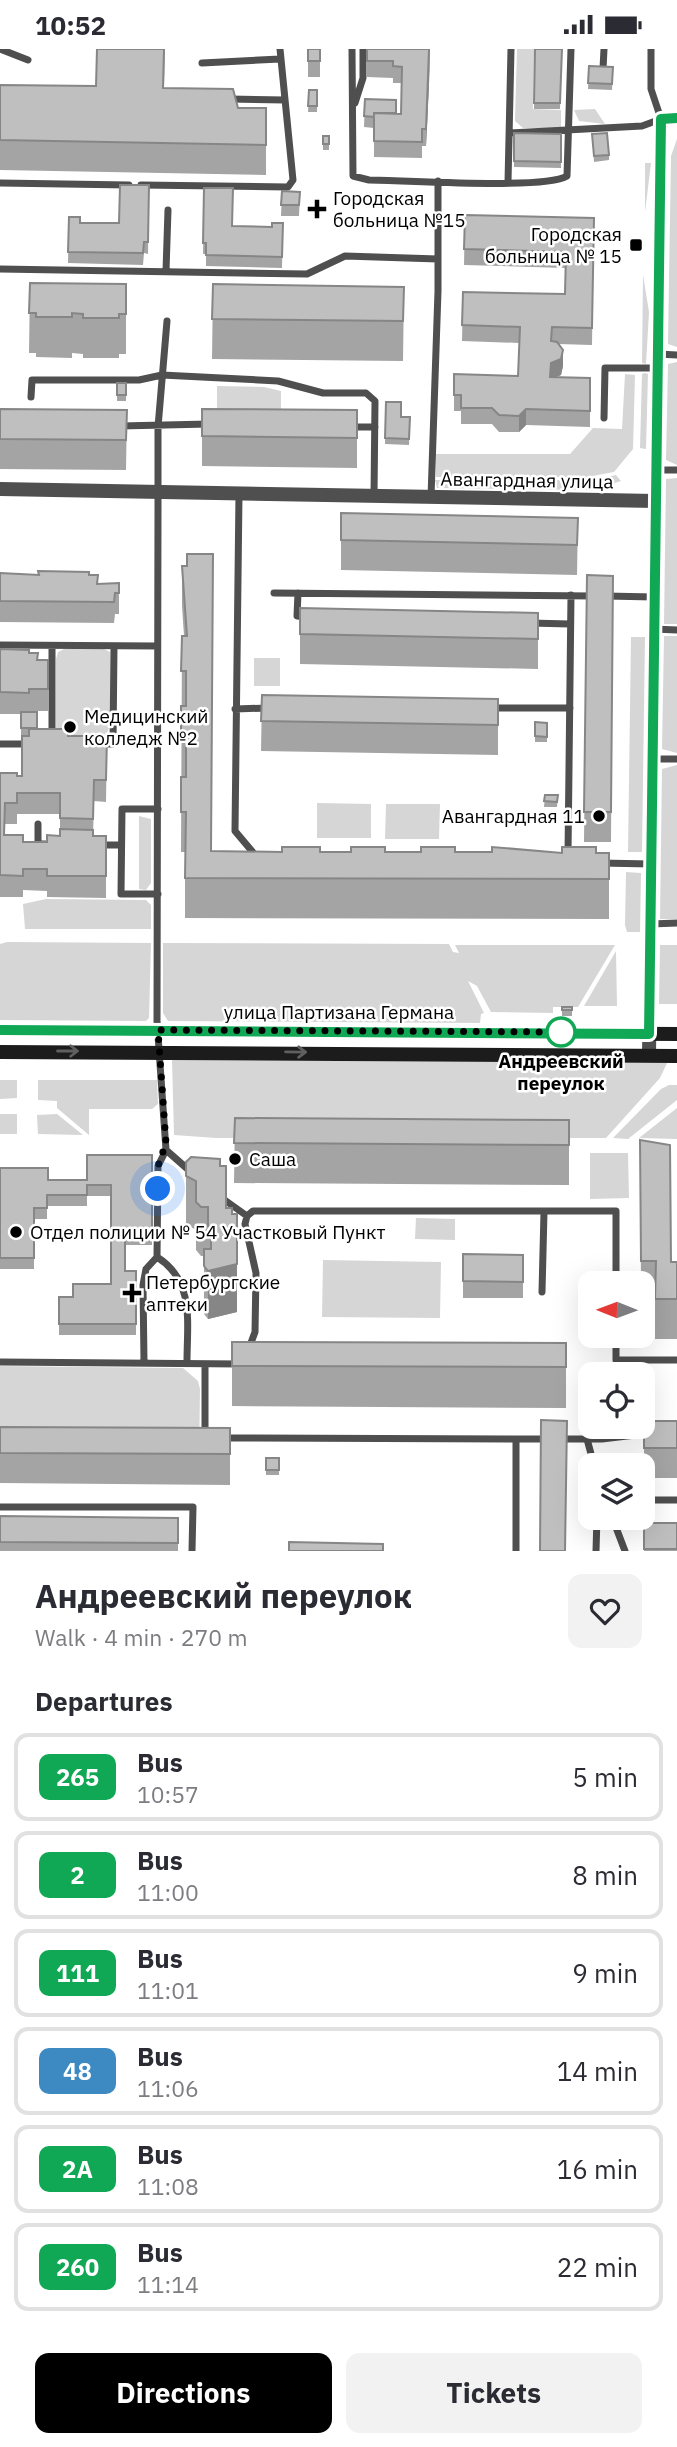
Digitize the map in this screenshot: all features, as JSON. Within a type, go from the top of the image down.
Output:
[{"type":"main road","name":"улица Партизана Германа","points":[[0,1030],[677,1034]]},
{"type":"main road","name":"улица Партизана Германа","points":[[0,1052],[159,1050],[677,1056]]},
{"type":"street","points":[[649,1055],[661,119],[677,118]]},
{"type":"street","name":"Авангардная улица","points":[[0,489],[655,501]]},
{"type":"lane","points":[[0,49],[28,60]]},
{"type":"lane","points":[[0,183],[288,187],[293,180],[280,49]]},
{"type":"lane","points":[[352,49],[353,176],[363,179],[508,182],[560,181],[568,176],[571,49]]},
{"type":"lane","points":[[352,111],[363,78],[363,49]]},
{"type":"lane","points":[[508,182],[511,49]]},
{"type":"lane","points":[[603,69],[604,49]]},
{"type":"lane","points":[[510,133],[642,126],[661,119],[651,89],[652,49]]},
{"type":"lane","points":[[202,63],[280,59]]},
{"type":"lane","points":[[219,99],[285,100]]},
{"type":"lane","points":[[431,498],[438,181]]},
{"type":"lane","points":[[166,271],[168,210]]},
{"type":"lane","points":[[0,269],[307,274],[345,255],[438,259]]},
{"type":"lane","points":[[144,1362],[143,1285],[146,1269],[158,1257],[158,1166],[166,1150],[158,1030],[158,427],[167,321]]},
{"type":"lane","points":[[604,418],[605,368],[658,361],[677,355]]},
{"type":"lane","points":[[31,397],[32,380],[139,380],[162,375],[278,380],[323,393],[366,394],[375,401],[374,496]]},
{"type":"lane","points":[[106,426],[224,424]]},
{"type":"lane","points":[[334,426],[375,427]]},
{"type":"lane","points":[[656,470],[677,470]]},
{"type":"lane","points":[[239,494],[235,831],[252,855],[261,858]]},
{"type":"lane","points":[[274,593],[654,597]]},
{"type":"lane","points":[[298,593],[297,616],[311,617]]},
{"type":"lane","points":[[562,863],[568,863],[571,596]]},
{"type":"lane","points":[[516,622],[570,624]]},
{"type":"lane","points":[[653,629],[677,630]]},
{"type":"lane","points":[[0,646],[158,646]]},
{"type":"lane","points":[[51,744],[52,646]]},
{"type":"lane","points":[[88,744],[113,744],[114,646]]},
{"type":"lane","points":[[235,709],[279,708]]},
{"type":"lane","points":[[487,708],[570,708]]},
{"type":"lane","points":[[0,744],[39,744]]},
{"type":"lane","points":[[652,759],[677,759]]},
{"type":"lane","points":[[158,809],[122,809],[121,845],[121,894],[158,894]]},
{"type":"lane","points":[[38,824],[38,844],[52,844]]},
{"type":"lane","points":[[94,845],[121,845]]},
{"type":"lane","points":[[587,863],[652,863]]},
{"type":"lane","points":[[651,924],[677,923]]},
{"type":"lane","points":[[166,1150],[194,1175]]},
{"type":"lane","points":[[213,1192],[247,1216]]},
{"type":"lane","points":[[247,1216],[261,1210],[616,1211],[616,1271]]},
{"type":"lane","points":[[542,1292],[544,1212]]},
{"type":"lane","points":[[0,1361],[246,1364],[254,1332],[256,1273],[245,1224],[247,1216]]},
{"type":"lane","points":[[158,1257],[181,1277],[187,1293],[187,1362]]},
{"type":"lane","points":[[616,1348],[616,1360],[677,1360]]},
{"type":"lane","points":[[205,1364],[205,1438],[587,1439],[591,1453]]},
{"type":"lane","points":[[655,1434],[664,1433]]},
{"type":"lane","points":[[516,1440],[516,1551]]},
{"type":"lane","points":[[655,1500],[677,1500]]},
{"type":"lane","points":[[0,1507],[193,1507],[192,1551]]},
{"type":"lane","points":[[596,1551],[597,1530]]},
{"type":"lane","points":[[617,1530],[625,1551]]},
{"type":"shaded area","points":[[517,49],[534,49],[533,109],[561,110],[561,128],[523,128],[515,121]]},
{"type":"shaded area","points":[[595,109],[605,124],[579,121],[574,110]]},
{"type":"shaded area","points":[[677,139],[677,347],[668,344],[671,156]]},
{"type":"shaded area","points":[[645,163],[651,163],[645,212]]},
{"type":"shaded area","points":[[643,275],[649,312],[646,364],[642,363]]},
{"type":"shaded area","points":[[677,362],[677,465],[666,460],[668,364]]},
{"type":"shaded area","points":[[625,374],[635,375],[633,449],[614,472],[587,477],[436,477],[436,454],[570,454],[593,428],[622,429]]},
{"type":"shaded area","points":[[642,374],[648,374],[646,449],[640,448]]},
{"type":"shaded area","points":[[217,386],[264,387],[281,391],[281,412],[217,411]]},
{"type":"shaded area","points":[[616,475],[621,481],[593,490],[437,488],[435,480],[593,480]]},
{"type":"shaded area","points":[[677,478],[677,624],[664,624],[666,479]]},
{"type":"shaded area","points":[[664,636],[677,636],[677,753],[662,749]]},
{"type":"shaded area","points":[[631,637],[645,637],[642,852],[628,852]]},
{"type":"shaded area","points":[[64,649],[104,649],[110,652],[111,724],[106,735],[64,736],[56,730],[56,659],[58,652]]},
{"type":"shaded area","points":[[254,658],[280,658],[280,686],[254,686]]},
{"type":"shaded area","points":[[677,765],[677,919],[660,919],[662,769]]},
{"type":"shaded area","points":[[317,803],[371,804],[371,838],[317,838]]},
{"type":"shaded area","points":[[386,804],[440,804],[439,839],[385,839]]},
{"type":"shaded area","points":[[139,816],[151,819],[151,883],[146,890],[139,889]]},
{"type":"shaded area","points":[[626,872],[641,873],[640,932],[627,932],[625,925]]},
{"type":"shaded area","points":[[46,899],[146,900],[151,905],[151,929],[25,929],[23,904]]},
{"type":"shaded area","points":[[151,943],[149,1018],[146,1021],[0,1020],[0,944]]},
{"type":"shaded area","points":[[163,943],[449,944],[453,952],[459,953],[455,945],[615,945],[578,1007],[553,1007],[553,1013],[491,1012],[477,986],[468,981],[484,1013],[481,1014],[480,1023],[168,1021],[163,1013]]},
{"type":"shaded area","points":[[660,945],[677,945],[677,1004],[659,1004]]},
{"type":"shaded area","points":[[616,951],[617,1006],[584,1006]]},
{"type":"shaded area","points":[[172,1060],[667,1063],[660,1078],[606,1138],[216,1138],[174,1135]]},
{"type":"shaded area","points":[[0,1080],[17,1080],[17,1098],[0,1099]]},
{"type":"shaded area","points":[[38,1080],[157,1080],[158,1104],[152,1109],[89,1109],[89,1135],[57,1108],[57,1101],[38,1100]]},
{"type":"shaded area","points":[[677,1085],[677,1100],[628,1139],[613,1138],[661,1089]]},
{"type":"shaded area","points":[[677,1108],[677,1139],[639,1138]]},
{"type":"shaded area","points":[[0,1114],[17,1114],[17,1134],[0,1134]]},
{"type":"shaded area","points":[[57,1114],[83,1135],[38,1134],[37,1115]]},
{"type":"shaded area","points":[[590,1153],[628,1153],[629,1198],[590,1199]]},
{"type":"shaded area","points":[[416,1218],[455,1219],[455,1240],[415,1239]]},
{"type":"shaded area","points":[[323,1260],[441,1262],[440,1318],[322,1317]]},
{"type":"shaded area","points":[[0,1366],[183,1368],[198,1381],[200,1389],[199,1457],[0,1453]]},
{"type":"building","points":[[97,49],[164,49],[163,88],[233,89],[238,108],[266,108],[266,145],[0,140],[0,85],[96,86]]},
{"type":"building","points":[[308,49],[320,49],[320,61],[308,61]]},
{"type":"building","points":[[367,49],[429,49],[426,129],[422,129],[422,142],[374,141],[374,113],[401,114],[402,67],[393,66],[393,61],[367,61]]},
{"type":"building","points":[[535,49],[562,49],[560,103],[534,103]]},
{"type":"building","points":[[589,66],[613,67],[612,84],[588,83]]},
{"type":"building","points":[[309,90],[317,90],[317,106],[308,106]]},
{"type":"building","points":[[365,99],[396,100],[396,113],[364,116]]},
{"type":"building","points":[[514,133],[561,134],[561,162],[514,161]]},
{"type":"building","points":[[607,133],[609,155],[594,156],[592,134]]},
{"type":"building","points":[[323,136],[329,136],[329,144],[323,144]]},
{"type":"building","points":[[120,185],[149,185],[148,242],[144,242],[143,253],[68,252],[69,217],[80,217],[80,223],[119,223]]},
{"type":"building","points":[[204,188],[233,188],[232,226],[272,227],[272,223],[283,223],[282,257],[206,255],[206,243],[203,243]]},
{"type":"building","points":[[282,191],[300,192],[299,205],[281,205]]},
{"type":"building","points":[[465,215],[594,218],[592,328],[552,327],[551,341],[557,342],[563,350],[561,359],[551,363],[550,377],[590,378],[590,411],[526,409],[519,416],[499,415],[492,408],[461,408],[461,395],[454,395],[454,374],[518,376],[520,327],[462,325],[463,292],[565,294],[566,252],[464,249]]},
{"type":"building","points":[[30,283],[126,284],[126,314],[119,314],[119,318],[83,318],[83,314],[72,313],[72,317],[36,317],[36,313],[29,313]]},
{"type":"building","points":[[213,284],[404,287],[403,321],[212,319]]},
{"type":"building","points":[[117,383],[126,383],[126,395],[117,395]]},
{"type":"building","points":[[386,402],[401,402],[401,417],[410,417],[409,439],[385,438]]},
{"type":"building","points":[[0,409],[127,410],[126,440],[0,439]]},
{"type":"building","points":[[202,409],[357,410],[357,438],[202,436]]},
{"type":"building","points":[[341,513],[578,518],[577,545],[341,540]]},
{"type":"building","points":[[187,554],[213,554],[211,851],[282,852],[282,847],[320,847],[320,852],[351,852],[351,847],[385,847],[385,852],[421,852],[421,847],[455,847],[455,852],[492,852],[492,847],[562,853],[562,847],[596,847],[596,853],[609,853],[609,879],[185,878],[186,812],[181,812],[181,777],[186,777],[186,742],[181,742],[181,706],[186,706],[186,671],[181,671],[182,636],[187,636],[182,566],[187,566]]},
{"type":"building","points":[[38,571],[89,572],[89,575],[98,575],[97,584],[119,583],[119,593],[115,593],[114,602],[0,601],[0,573],[39,575]]},
{"type":"building","points":[[587,575],[613,576],[611,812],[584,812]]},
{"type":"building","points":[[300,608],[538,613],[538,639],[300,634]]},
{"type":"building","points":[[0,649],[29,650],[29,653],[38,653],[37,660],[48,660],[48,689],[29,689],[29,693],[0,692]]},
{"type":"building","points":[[262,695],[498,699],[498,725],[261,721]]},
{"type":"building","points":[[21,712],[37,712],[37,728],[21,728]]},
{"type":"building","points":[[535,722],[547,723],[547,737],[535,736]]},
{"type":"building","points":[[29,729],[68,729],[68,736],[107,736],[106,780],[94,780],[93,819],[60,818],[60,793],[17,793],[17,803],[5,803],[4,835],[23,835],[23,842],[47,842],[47,835],[60,836],[60,829],[93,830],[93,836],[106,836],[106,876],[47,876],[47,869],[23,869],[23,876],[0,875],[0,773],[17,773],[17,776],[22,776],[22,736],[29,736]]},
{"type":"building","points":[[545,795],[558,795],[557,802],[544,801]]},
{"type":"building","points":[[235,1118],[569,1120],[569,1145],[234,1143]]},
{"type":"building","points":[[640,1140],[670,1145],[671,1262],[677,1262],[677,1299],[655,1299],[656,1261],[641,1261]]},
{"type":"building","points":[[87,1155],[152,1155],[152,1234],[125,1234],[125,1271],[136,1271],[136,1324],[59,1324],[59,1297],[73,1297],[73,1284],[111,1284],[111,1185],[87,1185],[87,1195],[47,1195],[47,1208],[34,1208],[34,1258],[0,1258],[0,1168],[48,1168],[48,1180],[87,1180]]},
{"type":"building","points":[[191,1157],[220,1159],[220,1166],[226,1166],[226,1208],[232,1208],[232,1214],[237,1214],[237,1264],[208,1271],[204,1266],[204,1249],[211,1249],[211,1226],[208,1226],[208,1207],[201,1207],[196,1202],[196,1181],[186,1176],[186,1162]]},
{"type":"building","points":[[463,1254],[523,1255],[523,1282],[463,1281]]},
{"type":"building","points":[[232,1342],[566,1343],[566,1367],[232,1366]]},
{"type":"building","points":[[541,1420],[567,1421],[565,1551],[540,1551]]},
{"type":"building","points":[[655,1421],[677,1421],[677,1448],[644,1448],[644,1439],[655,1439]]},
{"type":"building","points":[[0,1427],[230,1428],[230,1454],[0,1453]]},
{"type":"building","points":[[266,1458],[279,1458],[279,1470],[266,1470]]},
{"type":"building","points":[[0,1516],[178,1518],[178,1543],[0,1542]]},
{"type":"building","points":[[655,1523],[677,1523],[677,1549],[644,1549],[644,1530],[655,1530]]},
{"type":"building","points":[[289,1542],[383,1544],[383,1551],[289,1551]]},
{"type":"bus line","name":"265","points":[[0,1030],[649,1034],[661,119],[677,118]]},
{"type":"place","name":"Городская больница №15","points":[[317,209]]},
{"type":"place","name":"Городская больница № 15","points":[[636,245]]},
{"type":"place","name":"Медицинский колледж №2","points":[[70,727]]},
{"type":"place","name":"Авангардная 11","points":[[599,816]]},
{"type":"place","name":"Андреевский переулок","points":[[561,1032]]},
{"type":"place","name":"Саша","points":[[235,1159]]},
{"type":"place","name":"Отдел полиции № 54 Участковый Пункт","points":[[16,1232]]},
{"type":"place","name":"Петербургские аптеки","points":[[132,1293]]},
{"type":"route","points":[[158,1189],[158,1166],[160,1157],[166,1150],[158,1030],[561,1032]]}]
